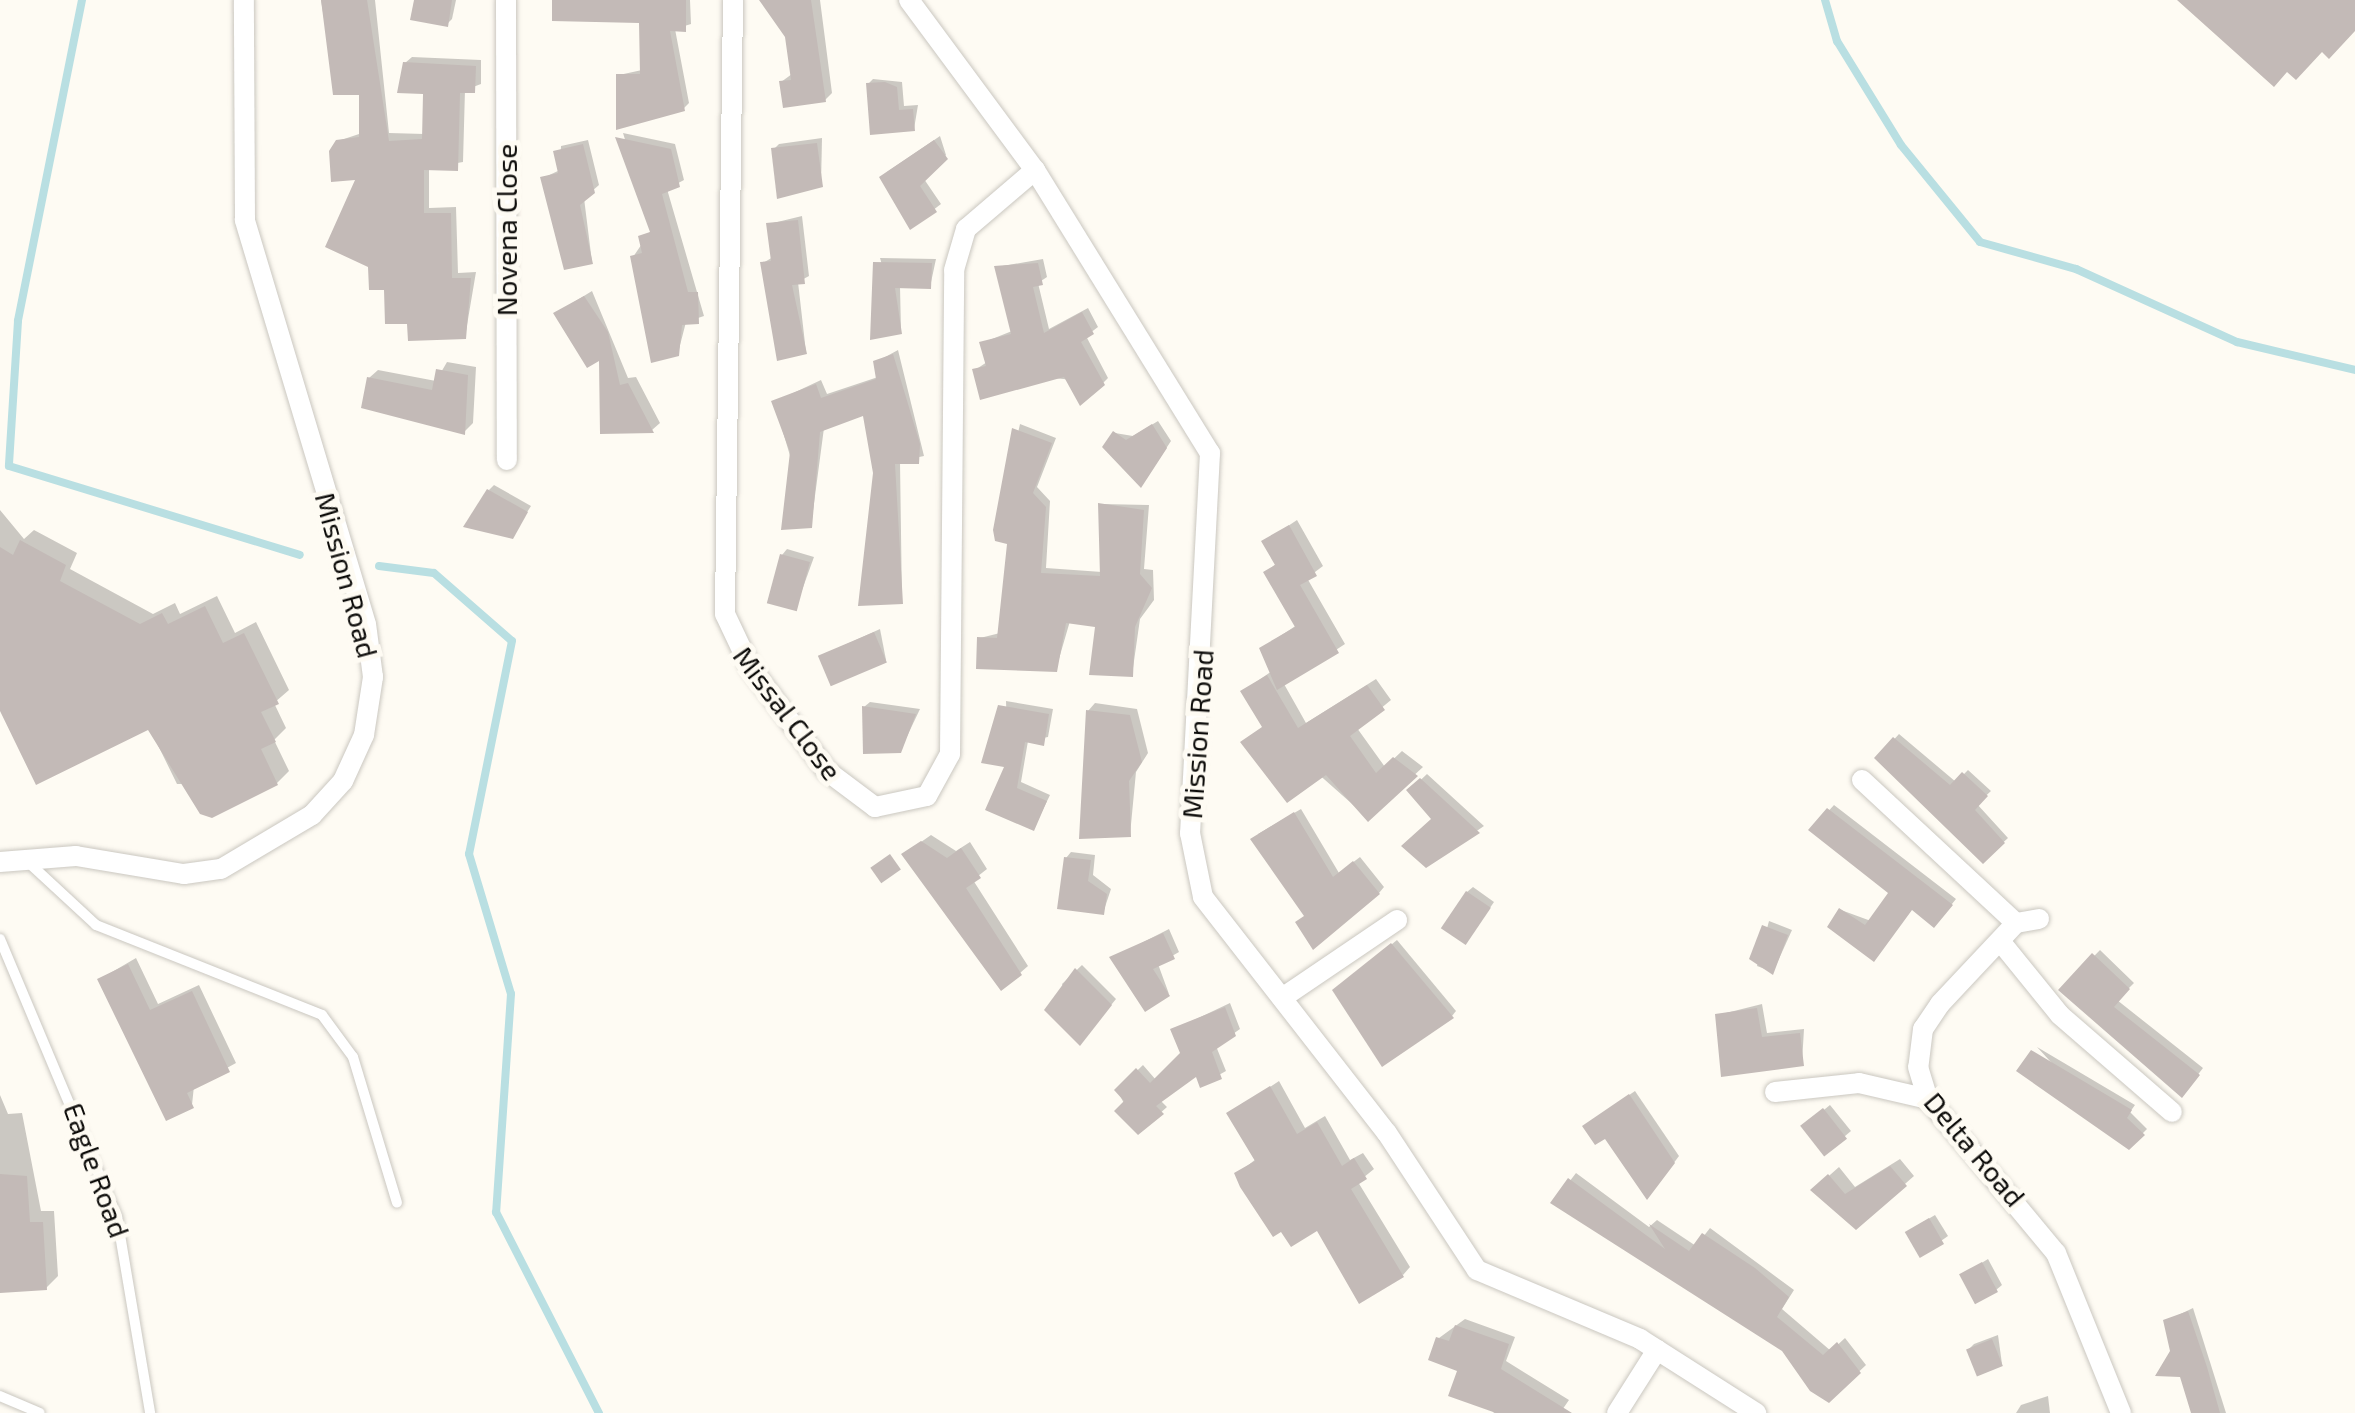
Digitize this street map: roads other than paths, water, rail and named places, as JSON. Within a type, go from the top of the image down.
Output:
[{"type":"street","name":"Mission Road","points":[[0,862],[76,856],[184,874],[221,869],[312,815],[342,781],[364,735],[373,677],[366,624],[245,220],[244,0]]},
{"type":"street","name":"Novena Close","points":[[506,0],[507,460]]},
{"type":"street","name":"Missal Close","points":[[732,0],[725,614],[750,666],[826,771],[875,807],[926,796],[950,754],[954,270],[966,229],[1036,170]]},
{"type":"street","name":"Mission Road","points":[[909,0],[1036,170],[1210,453],[1192,858],[1212,910],[1282,998],[1477,1270],[1657,1350],[1756,1413]]},
{"type":"street","points":[[1862,780],[2016,924],[2040,918]]},
{"type":"street","points":[[1282,998],[1397,920]]},
{"type":"street","name":"Delta Road","points":[[2016,924],[1923,1029],[1918,1067],[1928,1099],[2056,1253],[2121,1413]]},
{"type":"street","points":[[2000,941],[2060,1015],[2172,1112]]},
{"type":"street","points":[[1775,1092],[1859,1083],[1928,1099]]},
{"type":"street","points":[[1617,1413],[1657,1350]]},
{"type":"lane","points":[[24,858],[96,925],[322,1015],[358,1070],[396,1202]]},
{"type":"lane","name":"Eagle Road","points":[[0,939],[117,1217],[150,1413]]},
{"type":"lane","points":[[0,1396],[40,1413]]},
{"type":"waterway","points":[[82,0],[18,321],[9,466],[300,555]]},
{"type":"waterway","points":[[1825,0],[1837,41],[1901,145],[1980,242],[2076,269],[2237,342],[2355,370]]},
{"type":"waterway","points":[[379,566],[434,573],[512,641],[469,854],[511,994],[496,1212],[599,1413]]}]
